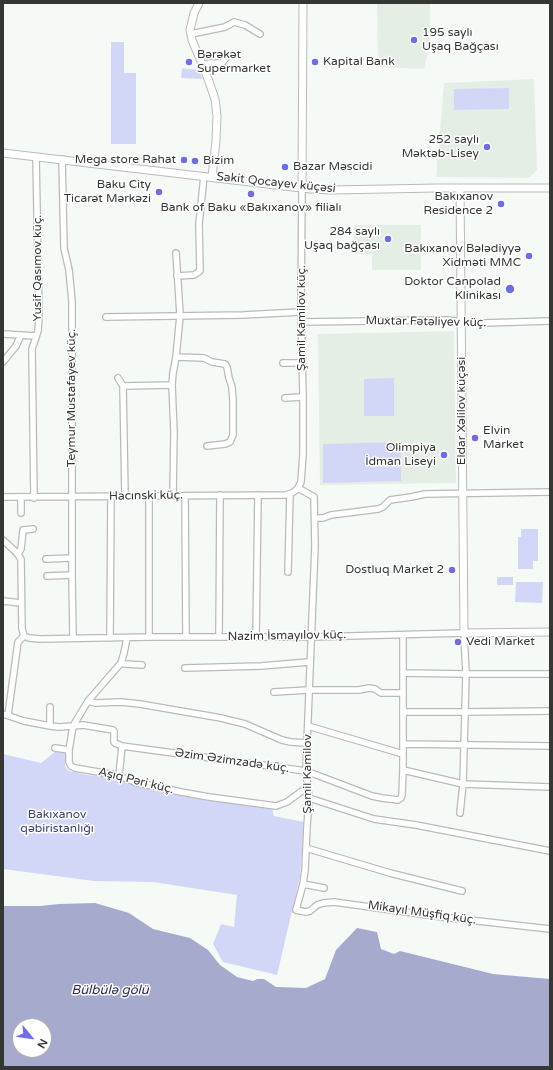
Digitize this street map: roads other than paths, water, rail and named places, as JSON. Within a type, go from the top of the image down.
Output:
[{"type":"street","points":[[177,276],[194,275],[200,271],[199,224],[216,141],[216,108],[214,92],[191,34],[190,27],[199,3]]},
{"type":"street","name":"Şamil Kamilov küç.","points":[[298,488],[301,482],[303,454],[303,3]]},
{"type":"street","points":[[191,34],[225,27],[234,22],[245,25],[260,34]]},
{"type":"street","points":[[203,65],[222,63],[227,57]]},
{"type":"street","name":"Sakit Qocayev küçəsi","points":[[3,153],[302,188],[332,190],[550,188]]},
{"type":"street","name":"Yusif Qasımov küç.","points":[[34,498],[32,349],[36,336],[39,316],[36,157]]},
{"type":"street","name":"Teymur Mustafayev küç.","points":[[62,159],[64,248],[69,270],[72,301],[73,638]]},
{"type":"street","name":"Eldar Xəlilov küçəsi","points":[[460,188],[464,633]]},
{"type":"street","points":[[173,496],[174,432],[172,385],[180,316],[176,253]]},
{"type":"street","points":[[106,317],[242,316],[302,312]]},
{"type":"street","name":"Muxtar Fətəliyev küç.","points":[[302,322],[440,320],[484,323],[550,321]]},
{"type":"street","points":[[3,334],[36,336]]},
{"type":"street","points":[[3,362],[16,346],[21,335]]},
{"type":"street","points":[[176,357],[204,358],[212,362],[225,364],[227,367],[232,387],[234,435],[230,442],[208,446]]},
{"type":"street","points":[[283,363],[302,363]]},
{"type":"street","points":[[118,378],[122,386],[125,496]]},
{"type":"street","points":[[122,386],[172,385]]},
{"type":"street","points":[[284,398],[303,397]]},
{"type":"street","points":[[288,572],[290,494],[298,488],[314,498],[315,518],[311,637]]},
{"type":"street","points":[[315,518],[378,509],[383,507],[390,500],[425,494],[550,492]]},
{"type":"street","name":"Hacınski küç.","points":[[3,497],[34,498],[290,494]]},
{"type":"street","points":[[220,495],[220,637]]},
{"type":"street","points":[[256,637],[258,495]]},
{"type":"street","points":[[110,638],[111,496]]},
{"type":"street","points":[[149,496],[149,637]]},
{"type":"street","points":[[185,496],[186,637]]},
{"type":"street","points":[[21,498],[21,513]]},
{"type":"street","points":[[18,554],[22,543],[23,530],[33,529]]},
{"type":"street","points":[[3,540],[18,554],[21,564],[22,629],[24,636],[19,640],[17,646],[6,715],[24,721],[50,726],[59,727],[83,725],[113,730],[115,744],[122,746],[119,776]]},
{"type":"street","points":[[46,559],[72,558]]},
{"type":"street","points":[[47,576],[72,575]]},
{"type":"street","points":[[3,601],[21,602]]},
{"type":"street","name":"Nazim İsmayılov küç.","points":[[24,636],[40,639],[311,637],[550,632]]},
{"type":"street","points":[[460,813],[463,784],[466,674],[464,633]]},
{"type":"street","points":[[403,635],[403,770],[463,784],[550,787]]},
{"type":"street","name":"Şamil Kamilov","points":[[296,910],[305,870],[308,798],[306,771],[311,637]]},
{"type":"street","points":[[73,726],[88,701],[121,663],[126,638]]},
{"type":"street","points":[[185,668],[262,666],[309,662]]},
{"type":"street","points":[[121,663],[142,665]]},
{"type":"street","points":[[403,673],[550,674]]},
{"type":"street","points":[[274,692],[360,690],[369,688],[375,689],[384,694],[403,693]]},
{"type":"street","points":[[88,701],[95,703],[121,702],[140,704],[221,718],[245,724],[282,740],[307,743]]},
{"type":"street","points":[[50,707],[50,726]]},
{"type":"street","points":[[403,712],[550,711]]},
{"type":"street","name":"Aşıq Pəri küç.","points":[[73,726],[70,750],[70,766],[72,767],[119,776],[135,782],[180,792],[276,806],[287,802],[302,791],[308,789]]},
{"type":"street","points":[[308,726],[403,754]]},
{"type":"street","points":[[404,744],[550,746]]},
{"type":"street","name":"Əzim Əzimzadə küç.","points":[[122,746],[306,771],[372,796],[384,799],[400,799],[402,795],[403,770]]},
{"type":"street","points":[[55,748],[70,750]]},
{"type":"street","points":[[308,798],[374,819],[416,825],[550,851]]},
{"type":"street","points":[[306,848],[390,873],[462,891]]},
{"type":"street","points":[[303,884],[324,888]]},
{"type":"street","name":"Mikayıl Müşfiq küç.","points":[[296,910],[306,912],[310,911],[316,905],[334,902],[442,917],[550,929]]},
{"type":"water","name":"Bülbülə gölü","points":[[95,903],[129,913],[153,929],[190,938],[208,950],[220,965],[237,977],[253,981],[257,979],[264,979],[276,987],[306,988],[325,979],[336,950],[357,928],[377,932],[381,949],[394,954],[400,951],[493,974],[550,979],[550,1067],[3,1067],[3,906],[40,906]]},
{"type":"place","name":"195 saylı Uşaq Bağçası","points":[[414,40]]},
{"type":"place","name":"Bərəkət Supermarket","points":[[189,62]]},
{"type":"place","name":"Kapital Bank","points":[[315,62]]},
{"type":"place","name":"252 saylı Məktəb-Lisey","points":[[487,147]]},
{"type":"place","name":"Mega store Rahat","points":[[184,160]]},
{"type":"place","name":"Bizim","points":[[195,161]]},
{"type":"place","name":"Bazar Məscidi","points":[[285,167]]},
{"type":"place","name":"Baku City Ticarət Mərkəzi","points":[[159,192]]},
{"type":"place","name":"Bank of Baku «Bakıxanov» filialı","points":[[251,194]]},
{"type":"place","name":"Bakıxanov Residence 2","points":[[501,204]]},
{"type":"place","name":"284 saylı Uşaq bağçası","points":[[388,239]]},
{"type":"place","name":"Bakıxanov Bələdiyyə Xidməti MMC","points":[[529,256]]},
{"type":"place","name":"Doktor Canpolad Klinikası","points":[[510,289]]},
{"type":"place","name":"Elvin Market","points":[[475,438]]},
{"type":"place","name":"Olimpiya İdman Liseyi","points":[[444,455]]},
{"type":"place","name":"Dostluq Market 2","points":[[452,570]]},
{"type":"place","name":"Vedi Market","points":[[458,642]]},
{"type":"park label","name":"Bakıxanov qəbiristanlığı","points":[[57,822]]}]
